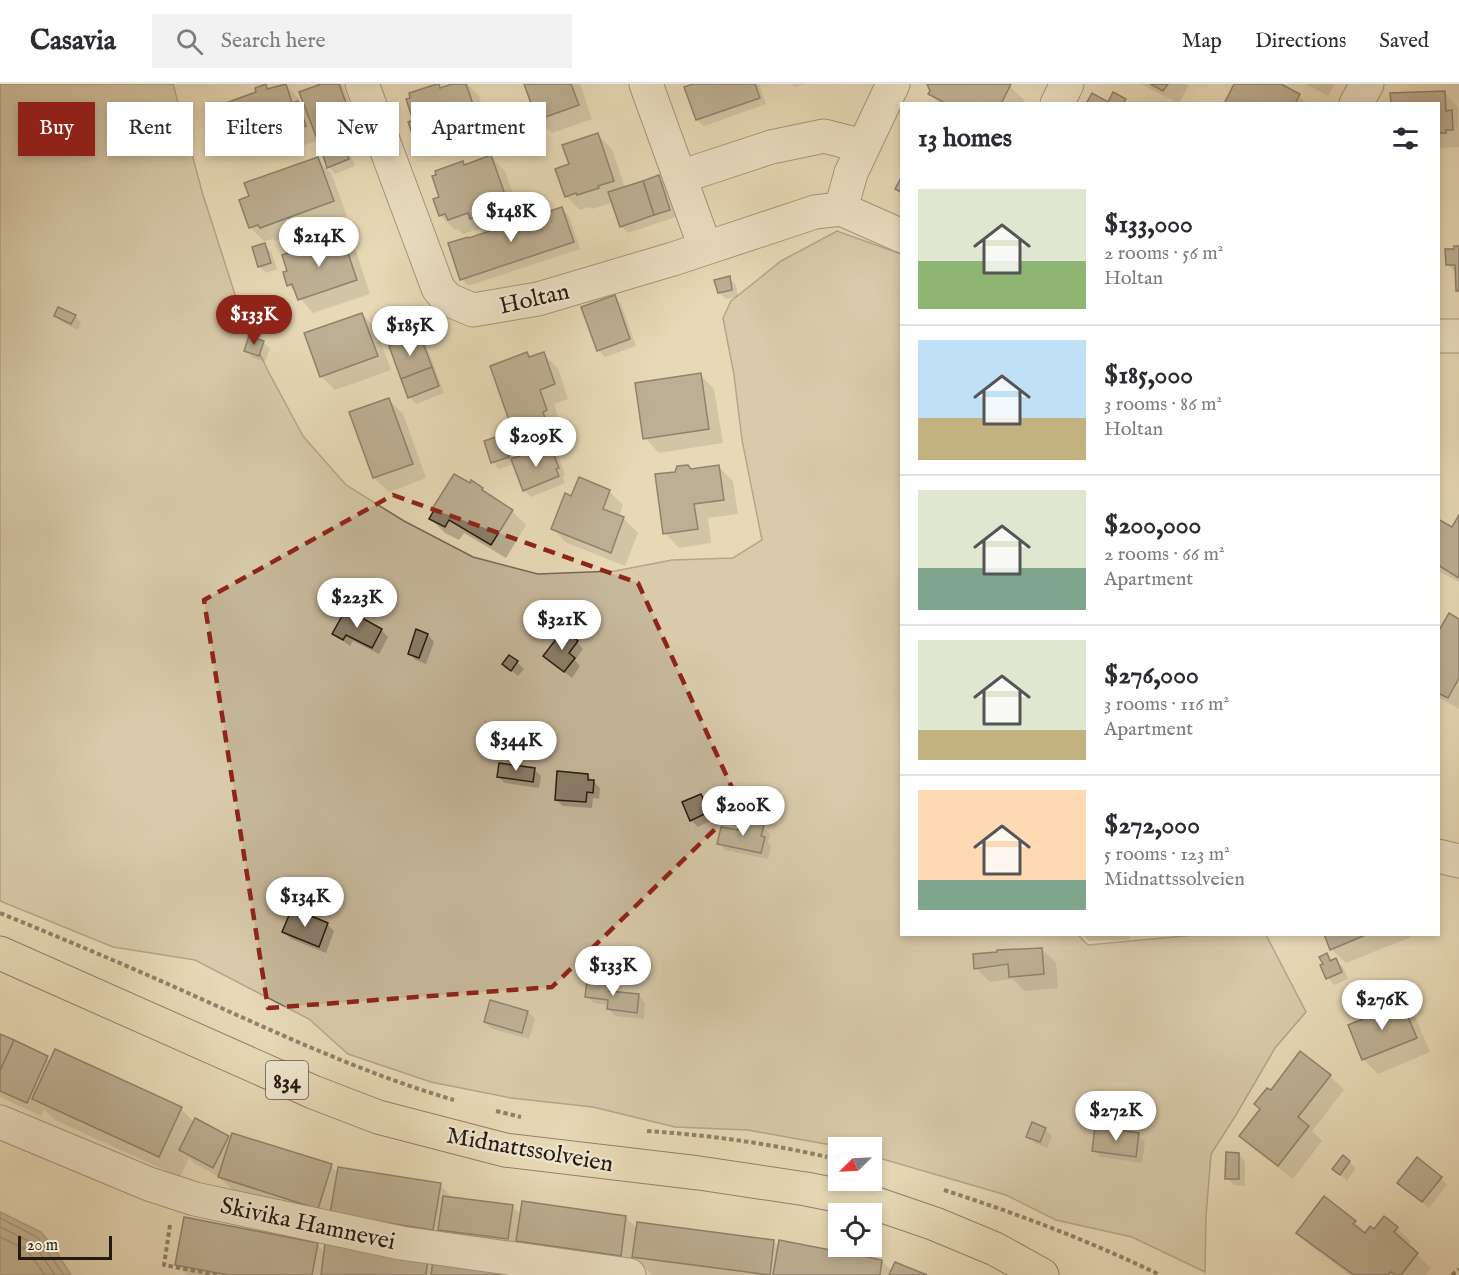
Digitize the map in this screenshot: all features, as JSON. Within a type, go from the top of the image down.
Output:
[{"type":"main road","name":"Midnattssolveien","points":[[0,953],[312,1092],[378,1117],[505,1150],[699,1173],[806,1189],[871,1202],[935,1224],[995,1249],[1042,1275]]},
{"type":"street","name":"Holtan","points":[[362,84],[438,288],[447,299],[473,310],[563,293],[815,212],[841,209]]},
{"type":"street","points":[[646,84],[705,247]]},
{"type":"street","points":[[892,84],[883,108],[851,173],[841,209],[900,235]]},
{"type":"street","points":[[1058,102],[1067,84]]},
{"type":"street","points":[[1357,102],[1367,84]]},
{"type":"street","points":[[680,177],[771,147],[824,136],[863,146]]},
{"type":"street","points":[[1440,336],[1459,336]]},
{"type":"street","points":[[1440,856],[1459,861]]},
{"type":"street","name":"Skivika Hamnevei","points":[[0,1122],[195,1199],[401,1243],[629,1275]]},
{"type":"path","points":[[0,913],[129,966],[338,1060],[455,1101]]},
{"type":"path","points":[[487,1109],[532,1119]]},
{"type":"path","points":[[637,1131],[696,1135],[781,1146],[828,1158]]},
{"type":"path","points":[[933,1186],[1019,1215],[1104,1248],[1160,1275]]},
{"type":"path","points":[[176,1193],[164,1265],[194,1273],[218,1275]]},
{"type":"path","points":[[1452,1275],[1459,1269]]},
{"type":"highlighted area","points":[[393,495],[638,583],[740,805],[552,987],[268,1008],[204,600]]},
{"type":"shaded area","points":[[0,84],[173,84],[178,102],[107,102],[107,156],[192,156],[241,313],[267,369],[303,436],[346,485],[404,521],[473,557],[538,574],[615,571],[672,560],[733,558],[762,540],[742,440],[734,375],[723,318],[731,301],[781,261],[837,231],[900,254],[900,936],[1079,936],[1088,945],[1184,936],[1267,936],[1306,1012],[1275,1048],[1211,1154],[1205,1272],[1132,1237],[1056,1220],[1006,1195],[882,1159],[882,1137],[828,1137],[828,1144],[748,1130],[675,1127],[593,1107],[511,1098],[431,1082],[348,1054],[309,1019],[195,960],[113,947],[0,901]]},
{"type":"water","points":[[0,1212],[41,1232],[71,1275],[0,1275]]},
{"type":"building","points":[[266,84],[267,89],[286,84],[292,102],[228,102],[256,92],[255,88]]},
{"type":"building","points":[[321,84],[339,84],[346,102],[316,102],[316,136],[299,92]]},
{"type":"building","points":[[437,84],[440,88],[452,84],[466,84],[472,102],[411,102],[411,114],[406,99],[410,98],[409,93]]},
{"type":"building","points":[[524,84],[571,84],[579,105],[546,117],[546,102],[530,102]]},
{"type":"building","points":[[693,84],[755,84],[760,98],[696,120],[684,87]]},
{"type":"building","points":[[927,84],[1011,84],[1002,102],[943,102],[928,94],[930,91]]},
{"type":"building","points":[[1150,84],[1168,84],[1163,91]]},
{"type":"building","points":[[1234,84],[1281,84],[1300,94],[1296,102],[1225,102]]},
{"type":"building","points":[[1445,91],[1446,111],[1452,110],[1453,130],[1440,133],[1440,102],[1391,102],[1390,93]]},
{"type":"building","points":[[1113,92],[1126,99],[1124,102],[1108,102]]},
{"type":"building","points":[[1092,93],[1108,102],[1087,102]]},
{"type":"building","points":[[598,133],[614,181],[598,186],[599,188],[565,197],[555,169],[569,164],[562,145]]},
{"type":"building","points":[[323,156],[348,156],[349,159],[327,168]]},
{"type":"building","points":[[491,156],[507,200],[486,207],[488,213],[470,219],[468,213],[448,220],[445,214],[439,216],[433,199],[439,197],[432,176],[436,175],[435,171],[463,161],[464,165]]},
{"type":"building","points":[[318,157],[334,201],[260,228],[258,225],[249,228],[239,200],[249,196],[244,183]]},
{"type":"building","points":[[659,175],[670,210],[654,215],[643,181]]},
{"type":"building","points":[[900,180],[900,192],[895,189]]},
{"type":"building","points":[[643,181],[654,215],[620,227],[608,192]]},
{"type":"building","points":[[562,207],[574,242],[460,280],[448,243]]},
{"type":"building","points":[[342,235],[357,280],[298,300],[292,284],[287,286],[283,272],[287,271],[282,255]]},
{"type":"building","points":[[265,243],[271,263],[258,267],[252,247]]},
{"type":"building","points":[[1454,246],[1459,246],[1459,291],[1456,291],[1455,265],[1446,265],[1445,249],[1454,249]]},
{"type":"building","points":[[730,276],[732,290],[718,293],[714,280]]},
{"type":"building","points":[[615,295],[630,339],[597,351],[581,307]]},
{"type":"building","points":[[58,307],[76,315],[71,324],[54,316]]},
{"type":"building","points":[[362,313],[378,356],[320,377],[304,333]]},
{"type":"building","points":[[420,335],[432,367],[401,379],[389,346]]},
{"type":"building","points":[[249,336],[264,341],[259,356],[244,351]]},
{"type":"building","points":[[527,352],[529,357],[544,352],[555,384],[540,390],[547,410],[543,412],[548,426],[518,436],[514,422],[510,423],[490,366]]},
{"type":"building","points":[[432,367],[439,386],[408,398],[401,379]]},
{"type":"building","points":[[701,373],[709,429],[643,439],[635,383]]},
{"type":"building","points":[[389,398],[413,464],[373,478],[349,412]]},
{"type":"building","points":[[502,435],[509,457],[491,463],[484,441]]},
{"type":"building","points":[[550,445],[559,468],[556,469],[559,476],[523,491],[511,459]]},
{"type":"building","points":[[688,465],[691,469],[719,465],[724,500],[694,504],[698,529],[663,534],[655,474],[675,472],[677,466]]},
{"type":"building","points":[[454,474],[470,483],[471,480],[513,510],[491,545],[449,520],[445,527],[429,519],[434,510],[432,509]]},
{"type":"building","points":[[579,477],[610,490],[603,509],[624,517],[611,553],[551,529],[565,493],[571,496]]},
{"type":"building","points":[[1459,515],[1459,578],[1440,566],[1440,520],[1452,527]]},
{"type":"building","points":[[346,609],[382,629],[372,648],[346,635],[343,640],[332,634]]},
{"type":"building","points":[[1449,613],[1459,619],[1459,678],[1448,698],[1440,694],[1440,629]]},
{"type":"building","points":[[416,629],[428,634],[419,658],[408,654]]},
{"type":"building","points":[[563,630],[578,641],[569,653],[575,658],[564,672],[543,656]]},
{"type":"building","points":[[509,655],[518,661],[511,671],[502,664]]},
{"type":"building","points":[[499,763],[535,768],[533,782],[497,777]]},
{"type":"building","points":[[557,771],[588,774],[588,780],[594,780],[593,793],[587,792],[586,802],[555,800]]},
{"type":"building","points":[[701,794],[709,812],[690,821],[682,802]]},
{"type":"building","points":[[740,820],[764,825],[761,836],[765,837],[761,853],[717,844],[721,827],[738,830]]},
{"type":"building","points":[[292,908],[328,923],[319,947],[282,932]]},
{"type":"building","points":[[1325,936],[1363,936],[1330,950]]},
{"type":"building","points":[[1042,948],[1044,974],[1009,977],[1008,964],[974,969],[973,954],[997,952],[997,950]]},
{"type":"building","points":[[1327,953],[1330,961],[1336,958],[1342,972],[1326,979],[1319,957]]},
{"type":"building","points":[[587,980],[610,983],[609,991],[639,994],[637,1013],[607,1009],[608,1000],[585,997]]},
{"type":"building","points":[[490,1000],[528,1011],[522,1033],[484,1022]]},
{"type":"building","points":[[1402,1003],[1417,1038],[1362,1060],[1348,1025],[1363,1019],[1361,1013],[1373,1008],[1374,1014]]},
{"type":"building","points":[[0,1034],[14,1040],[0,1071]]},
{"type":"building","points":[[14,1040],[48,1056],[27,1103],[0,1091],[0,1071]]},
{"type":"building","points":[[55,1049],[182,1107],[159,1157],[32,1099]]},
{"type":"building","points":[[1300,1051],[1331,1075],[1298,1117],[1309,1126],[1278,1166],[1239,1136],[1260,1109],[1254,1104],[1267,1088],[1271,1090]]},
{"type":"building","points":[[195,1118],[229,1136],[213,1168],[179,1150]]},
{"type":"building","points":[[1032,1122],[1046,1128],[1040,1142],[1026,1137]]},
{"type":"building","points":[[1095,1127],[1139,1133],[1136,1157],[1092,1151]]},
{"type":"building","points":[[232,1133],[332,1164],[318,1209],[218,1177]]},
{"type":"building","points":[[1226,1152],[1239,1153],[1239,1179],[1225,1179]]},
{"type":"building","points":[[1343,1155],[1350,1161],[1340,1175],[1332,1169]]},
{"type":"building","points":[[1417,1157],[1442,1177],[1422,1202],[1397,1183]]},
{"type":"building","points":[[338,1167],[441,1183],[433,1230],[330,1214]]},
{"type":"building","points":[[443,1196],[513,1205],[508,1239],[438,1230]]},
{"type":"building","points":[[1324,1196],[1356,1221],[1353,1224],[1365,1233],[1370,1226],[1374,1229],[1384,1216],[1398,1227],[1394,1232],[1418,1253],[1401,1275],[1391,1272],[1388,1275],[1354,1275],[1296,1233]]},
{"type":"building","points":[[522,1201],[626,1216],[621,1256],[516,1241]]},
{"type":"building","points":[[184,1217],[318,1243],[312,1275],[228,1275],[175,1265]]},
{"type":"building","points":[[637,1222],[774,1240],[770,1275],[632,1257]]},
{"type":"building","points":[[779,1240],[828,1250],[828,1257],[867,1257],[882,1260],[880,1275],[773,1275]]},
{"type":"building","points":[[325,1243],[428,1259],[426,1275],[321,1275]]},
{"type":"building","points":[[433,1261],[503,1271],[503,1275],[431,1275]]},
{"type":"building","points":[[895,1262],[927,1275],[889,1275]]}]
